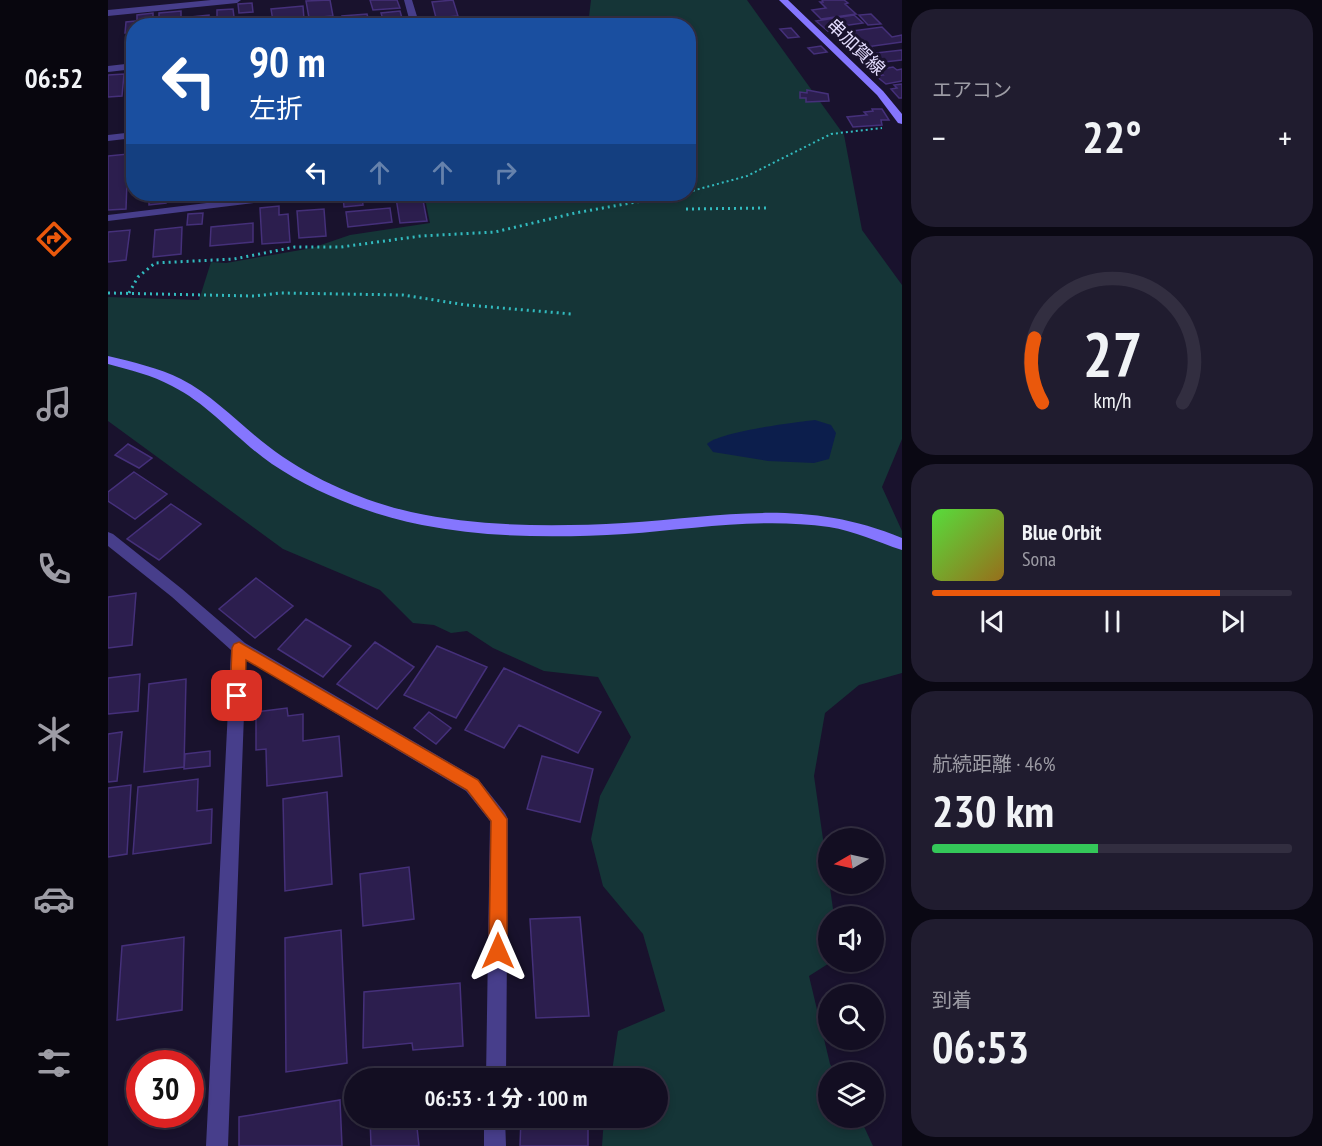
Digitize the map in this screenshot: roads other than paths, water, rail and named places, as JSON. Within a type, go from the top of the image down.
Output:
[{"type":"street","points":[[108,13],[237,0]]},
{"type":"street","points":[[408,0],[414,18]]},
{"type":"street","name":"串加賀線","points":[[783,0],[880,93],[902,122]]},
{"type":"street","points":[[108,69],[126,67]]},
{"type":"street","points":[[108,138],[126,136]]},
{"type":"street","points":[[108,218],[246,201]]},
{"type":"street","points":[[108,360],[141,369],[184,386],[289,467],[370,504],[422,519],[497,529],[588,530],[797,517],[857,528],[902,544]]},
{"type":"street","points":[[108,538],[177,593],[239,648],[472,785],[499,819],[496,1068]]},
{"type":"street","points":[[217,1146],[239,648]]},
{"type":"street","points":[[495,1128],[495,1146]]},
{"type":"water","points":[[815,420],[831,425],[836,433],[829,459],[814,463],[768,461],[713,452],[707,444],[726,435]]}]
